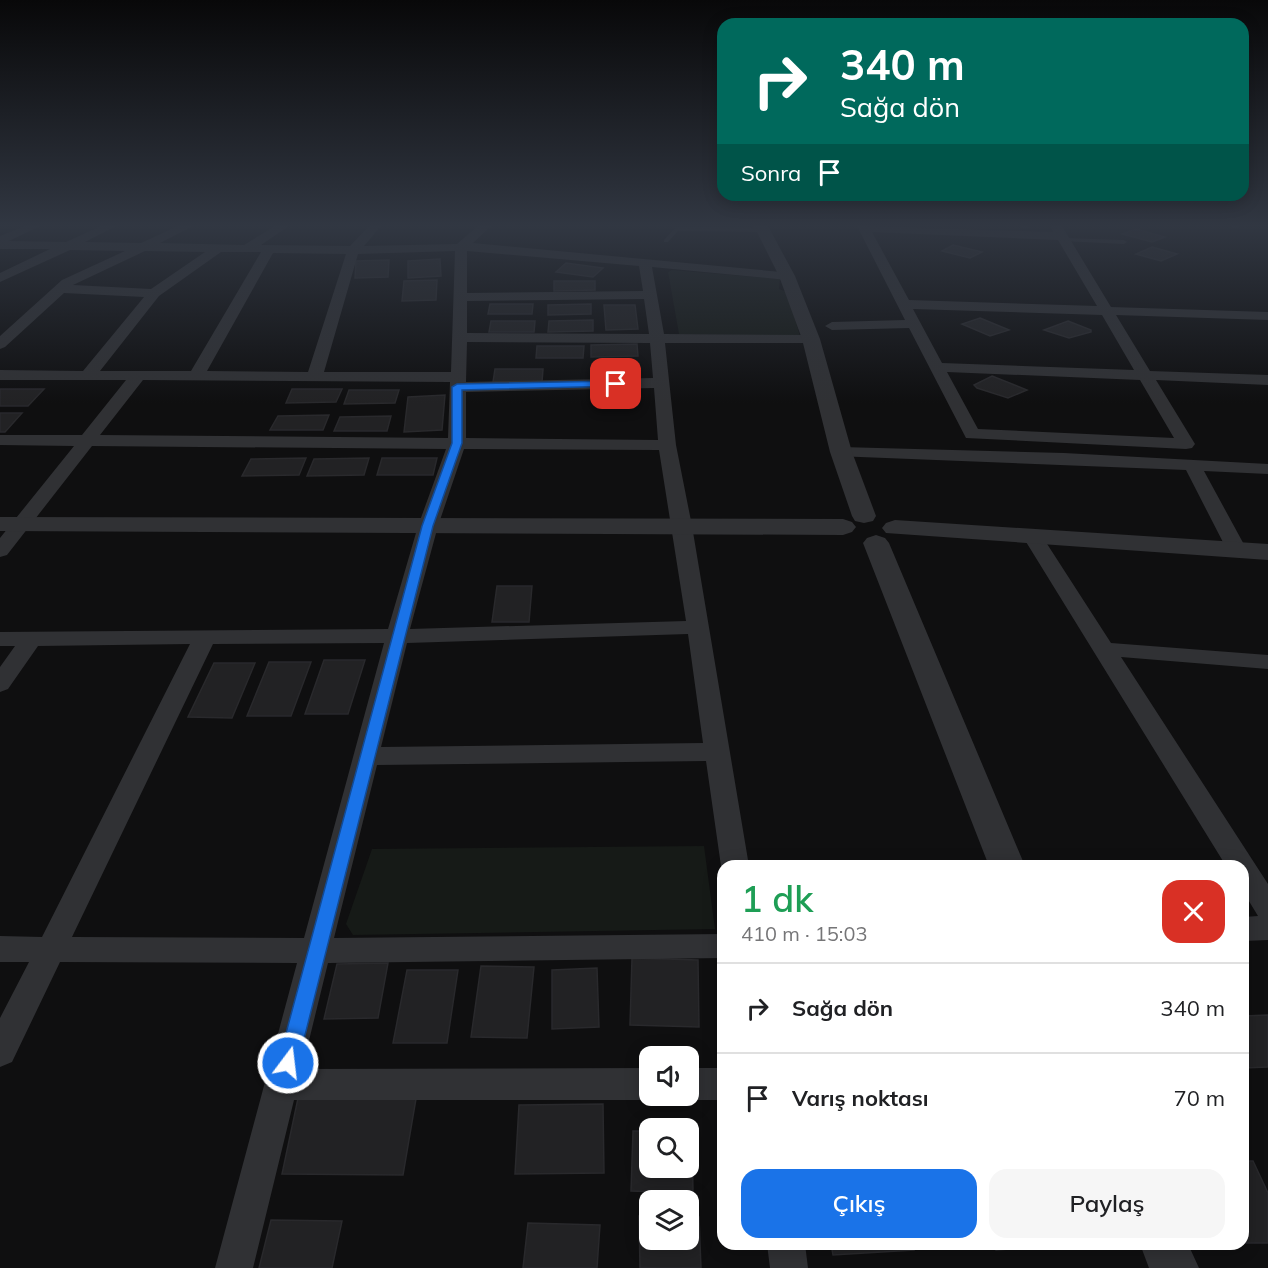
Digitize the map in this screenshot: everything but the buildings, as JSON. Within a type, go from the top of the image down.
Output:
[{"type":"street","points":[[0,344],[65,285]]},
{"type":"street","points":[[88,375],[154,293],[165,285]]},
{"type":"street","points":[[197,375],[248,285]]},
{"type":"street","points":[[315,375],[342,285]]},
{"type":"street","points":[[234,1268],[398,636],[428,526],[457,443],[459,285]]},
{"type":"street","points":[[649,285],[657,338],[667,445],[682,526],[734,860]]},
{"type":"street","points":[[790,285],[811,339],[841,452],[1005,860]]},
{"type":"street","points":[[894,285],[972,434],[1186,444],[1092,285]]},
{"type":"street","points":[[61,289],[154,293]]},
{"type":"street","points":[[459,297],[650,295]]},
{"type":"street","points":[[904,304],[1268,316]]},
{"type":"street","points":[[832,326],[915,324]]},
{"type":"street","points":[[458,337],[811,339]]},
{"type":"street","points":[[937,367],[1268,380]]},
{"type":"street","points":[[0,375],[315,375],[457,382],[661,383]]},
{"type":"street","points":[[0,551],[11,524],[88,440],[139,375]]},
{"type":"street","points":[[0,440],[667,445]]},
{"type":"street","points":[[841,452],[1268,469]]},
{"type":"street","points":[[1192,465],[1237,550]]},
{"type":"street","points":[[11,524],[682,526],[870,529],[1268,552]]},
{"type":"street","points":[[1033,537],[1237,860]]},
{"type":"street","points":[[0,639],[398,636],[698,627]]},
{"type":"street","points":[[0,1052],[205,638]]},
{"type":"street","points":[[0,684],[31,639]]},
{"type":"street","points":[[1103,649],[1268,662]]},
{"type":"street","points":[[367,756],[717,752]]},
{"type":"street","points":[[1249,878],[1268,908]]},
{"type":"street","points":[[1249,929],[1268,928]]},
{"type":"street","points":[[0,949],[317,951],[717,946]]},
{"type":"street","points":[[282,1085],[639,1084]]},
{"type":"street","points":[[699,1084],[717,1084]]},
{"type":"street","points":[[787,1250],[789,1268]]},
{"type":"street","points":[[1166,1250],[1174,1268]]},
{"type":"shaded area","points":[[670,285],[779,285],[779,289],[787,292],[800,336],[679,334]]},
{"type":"shaded area","points":[[704,846],[715,929],[353,935],[346,924],[372,849]]},
{"type":"route","points":[[288,1063],[398,636],[428,526],[457,443],[457,387],[616,384]]}]
